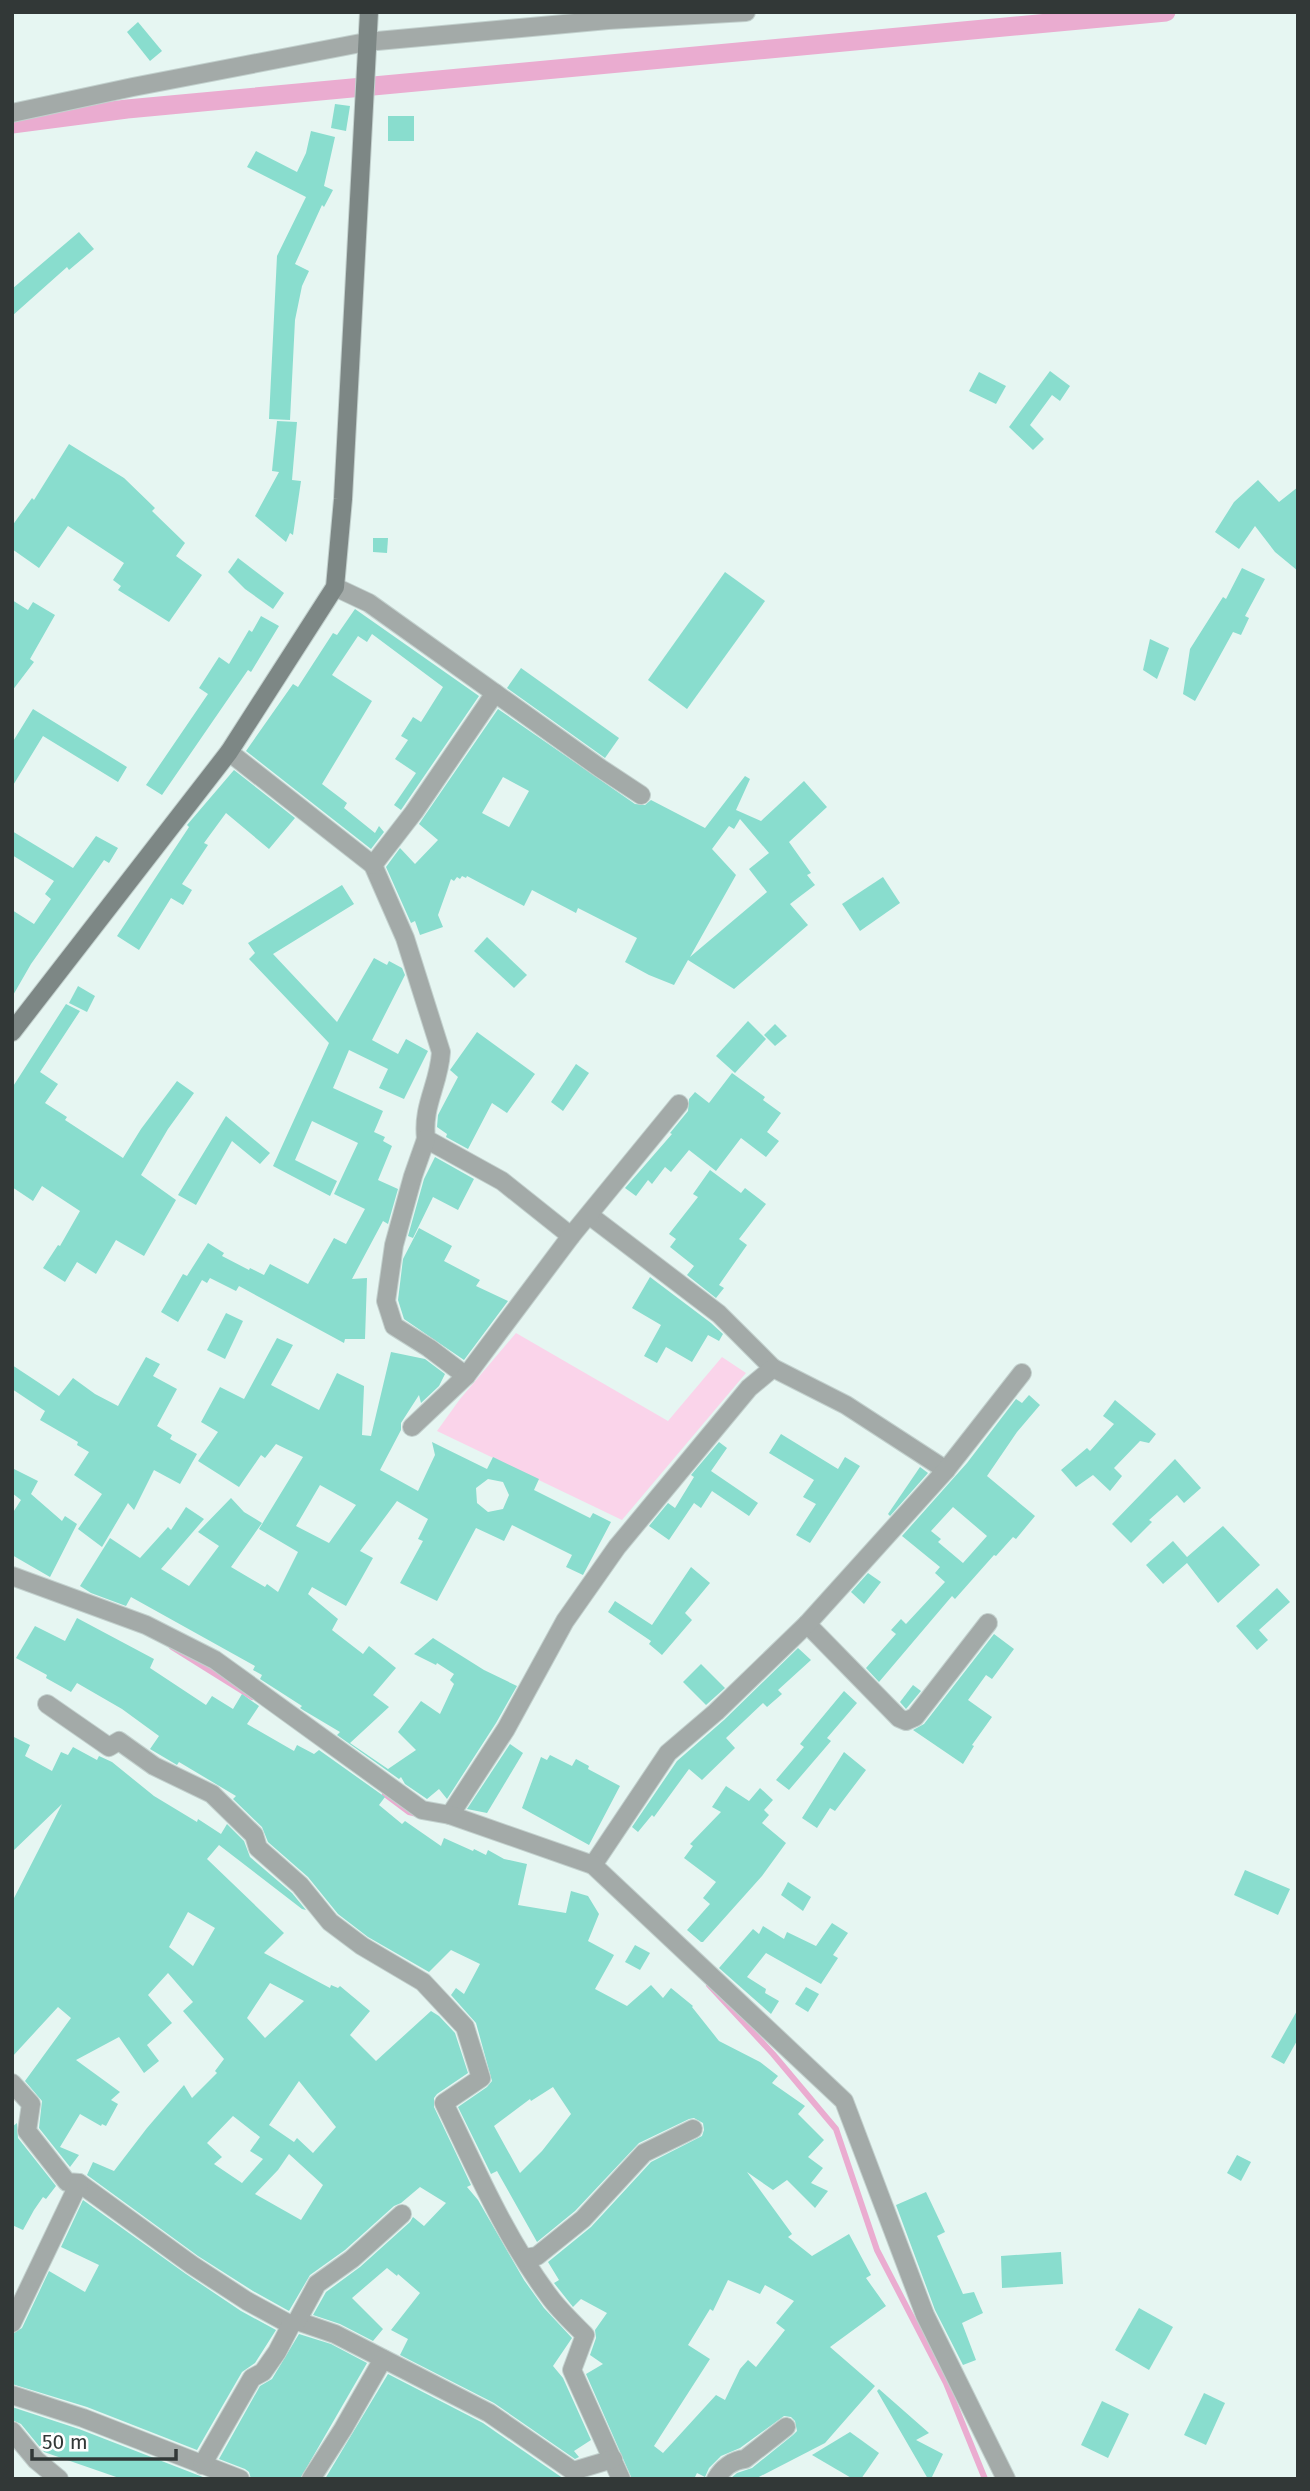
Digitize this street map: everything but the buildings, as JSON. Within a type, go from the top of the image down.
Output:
[{"type":"main road","points":[[12,1032],[229,752],[335,587],[344,485],[369,12]]},
{"type":"street","points":[[12,113],[366,42],[680,14],[746,12]]},
{"type":"street","points":[[335,587],[369,603],[641,795]]},
{"type":"street","points":[[373,865],[414,811],[495,693]]},
{"type":"street","points":[[229,752],[373,865],[405,938],[441,1052],[440,1066],[424,1120],[426,1139],[394,1245],[386,1301],[394,1326],[466,1376]]},
{"type":"street","points":[[412,1426],[466,1376],[571,1236],[679,1104]]},
{"type":"street","points":[[426,1139],[502,1181],[571,1236]]},
{"type":"street","points":[[589,1215],[719,1314],[773,1368],[846,1405],[946,1470]]},
{"type":"street","points":[[450,1815],[506,1729],[565,1621],[617,1547],[749,1388],[773,1368]]},
{"type":"street","points":[[593,1865],[668,1753],[716,1712],[807,1624],[946,1470],[1022,1373]]},
{"type":"street","points":[[12,1576],[146,1625],[215,1660],[422,1810],[450,1815],[593,1865],[844,2101],[925,2315],[1006,2479]]},
{"type":"street","points":[[807,1624],[898,1718],[906,1721],[915,1717],[988,1623]]},
{"type":"street","points":[[47,1704],[109,1747],[119,1741],[154,1766],[212,1794],[254,1835],[258,1848],[316,1902],[330,1922],[362,1946],[423,1982],[465,2027],[481,2078],[444,2103],[484,2190],[525,2258],[550,2297],[585,2336],[572,2370],[621,2479]]},
{"type":"street","points":[[12,2083],[31,2104],[27,2131],[67,2182],[79,2183],[192,2265],[247,2301],[294,2323],[334,2334],[489,2413],[572,2471],[613,2459]]},
{"type":"street","points":[[525,2258],[537,2256],[583,2220],[644,2153],[693,2129]]},
{"type":"street","points":[[12,2323],[79,2183]]},
{"type":"street","points":[[202,2465],[238,2399],[252,2378],[263,2372],[277,2352],[317,2284],[352,2259],[402,2214]]},
{"type":"street","points":[[311,2479],[383,2359]]},
{"type":"street","points":[[12,2395],[83,2418],[240,2479]]},
{"type":"street","points":[[716,2479],[721,2471],[738,2460],[745,2459],[786,2427]]},
{"type":"street","points":[[12,2431],[36,2460],[60,2479]]},
{"type":"shaded area","points":[[516,1333],[668,1421],[722,1357],[746,1373],[622,1520],[437,1431],[460,1399]]},
{"type":"waterway","points":[[12,124],[127,109],[1166,12]]},
{"type":"waterway","points":[[172,1647],[252,1697]]},
{"type":"waterway","points":[[385,1794],[409,1812],[417,1814]]},
{"type":"waterway","points":[[709,1985],[773,2054],[836,2129],[877,2250],[946,2383],[985,2479]]}]
